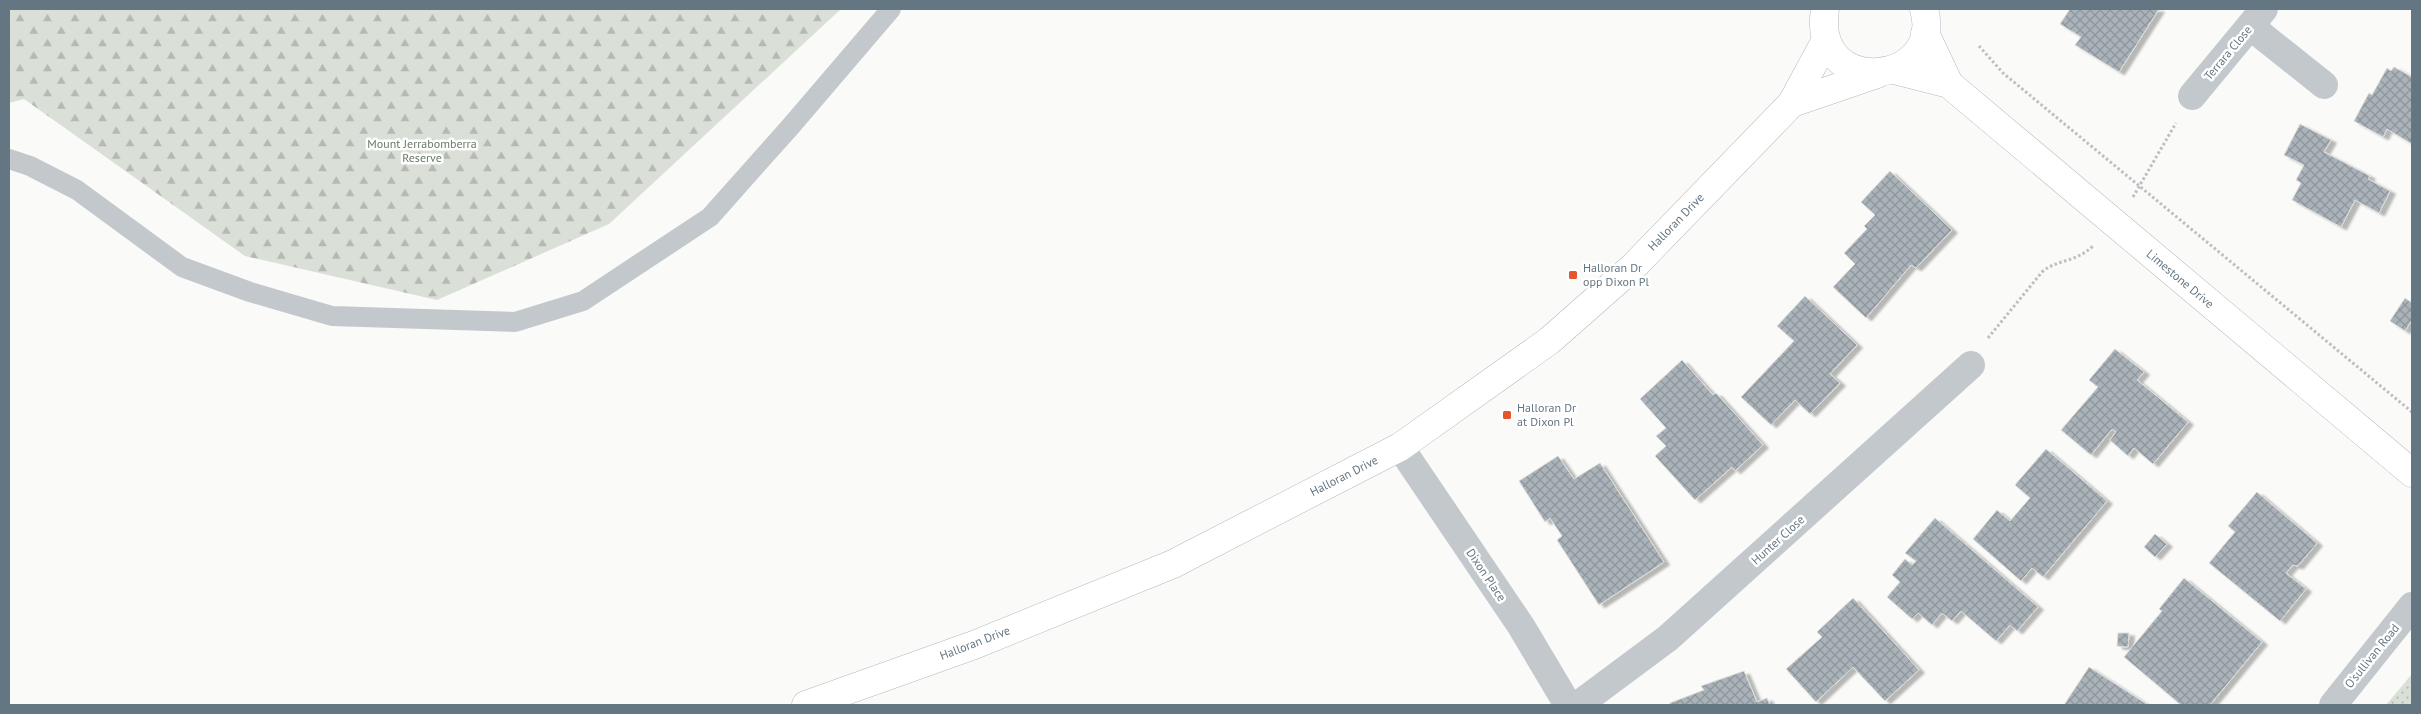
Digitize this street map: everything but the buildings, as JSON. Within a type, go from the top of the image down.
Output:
[{"type":"street","points":[[1824,9],[1823,24],[1826,40]]},
{"type":"street","points":[[2257,17],[2324,85]]},
{"type":"street","name":"Terrara Close","points":[[2192,96],[2257,17]]},
{"type":"street","name":"Limestone Drive","points":[[1924,21],[1949,84],[2412,473]]},
{"type":"street","name":"Halloran Drive","points":[[1792,104],[1886,72],[1909,61],[1919,48],[1924,21]]},
{"type":"street","name":"Limestone Drive","points":[[1826,40],[1834,54],[1846,66],[1861,72],[1886,72],[1949,84]]},
{"type":"street","name":"Halloran Drive","points":[[806,705],[974,645],[1172,564],[1400,447],[1549,340],[1633,267],[1792,104],[1826,40]]},
{"type":"street","name":"Hunter Close","points":[[1578,705],[1668,638],[1970,365]]},
{"type":"street","name":"Dixon Place","points":[[1400,447],[1521,626],[1568,705]]},
{"type":"street","name":"O'sullivan Road","points":[[2332,705],[2412,606]]},
{"type":"lane","points":[[9,159],[30,166],[77,190],[182,267],[250,292],[332,316],[515,322],[583,301],[710,217],[791,126],[890,9]]},
{"type":"path","points":[[1979,46],[2003,73],[2412,412]]},
{"type":"path","points":[[1994,329],[2047,268],[2080,257],[2115,225],[2192,96]]},
{"type":"green space","name":"Mount Jerrabomberra Reserve","points":[[9,9],[841,9],[609,224],[437,300],[245,256],[24,99],[9,103]]},
{"type":"green space","points":[[2412,674],[2412,705],[2386,705]]},
{"type":"place","name":"Halloran Dr opp Dixon Pl","points":[[1573,275]]},
{"type":"place","name":"Halloran Dr at Dixon Pl","points":[[1507,415]]}]
